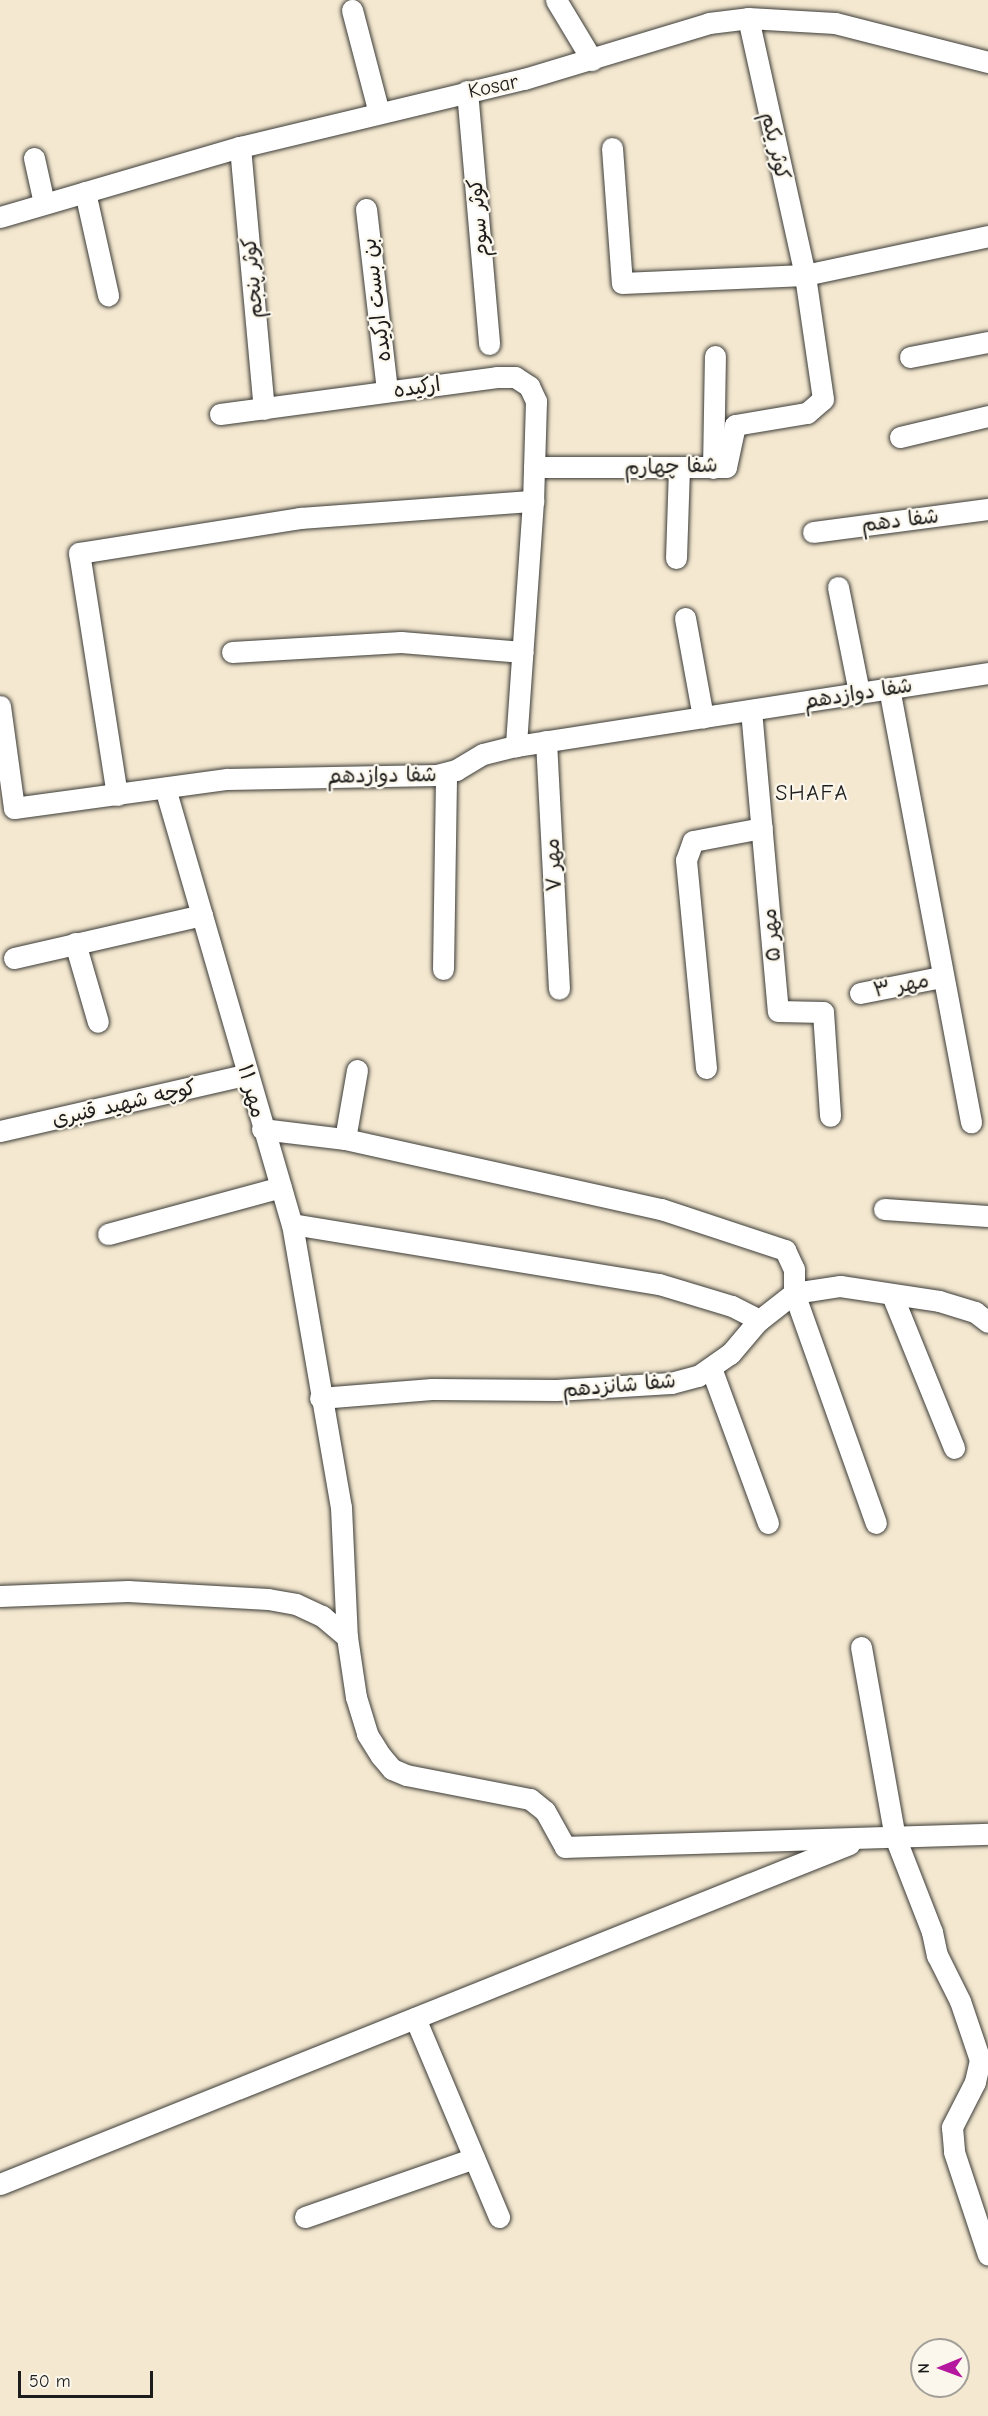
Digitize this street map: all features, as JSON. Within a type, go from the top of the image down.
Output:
[{"type":"street","points":[[556,0],[592,60]]},
{"type":"street","points":[[352,10],[379,113]]},
{"type":"street","name":"Kosar","points":[[0,217],[240,147],[592,60],[709,22],[748,18],[835,23],[988,62]]},
{"type":"street","name":"کوثر یکم","points":[[748,18],[805,275]]},
{"type":"street","name":"کوثر سوم","points":[[467,91],[489,344]]},
{"type":"street","name":"کوثر پنجم","points":[[240,147],[264,409]]},
{"type":"street","points":[[612,148],[622,283],[805,275],[988,236]]},
{"type":"street","points":[[34,158],[44,203]]},
{"type":"street","points":[[85,192],[108,295]]},
{"type":"street","name":"بن بست ارکیده","points":[[366,209],[387,392]]},
{"type":"street","name":"شفا چهارم","points":[[534,467],[713,468],[728,463],[735,425],[807,412],[823,399],[805,275]]},
{"type":"street","points":[[910,357],[988,342]]},
{"type":"street","points":[[713,468],[715,356]]},
{"type":"street","name":"ارکیده","points":[[220,414],[515,377],[529,386],[536,401],[533,501],[516,746]]},
{"type":"street","points":[[900,437],[988,416]]},
{"type":"street","points":[[676,558],[679,467]]},
{"type":"street","points":[[117,795],[79,554],[300,518],[533,501]]},
{"type":"street","name":"شفا دهم","points":[[813,531],[988,510]]},
{"type":"street","points":[[838,587],[859,692]]},
{"type":"street","points":[[685,618],[703,717]]},
{"type":"street","points":[[232,652],[401,642],[523,652]]},
{"type":"street","name":"شفا دوازدهم","points":[[0,706],[2,734],[14,808],[258,777],[446,774],[483,754],[516,746],[988,673]]},
{"type":"street","points":[[889,688],[941,977],[971,1122]]},
{"type":"street","name":"مهر ۵","points":[[751,710],[778,1011],[823,1012],[830,1116]]},
{"type":"street","name":"مهر ۷","points":[[546,741],[560,990]]},
{"type":"street","points":[[443,969],[446,774]]},
{"type":"street","name":"مهر ۱۱","points":[[165,788],[262,1129],[292,1224],[320,1398],[341,1507],[347,1637],[356,1697],[368,1734],[392,1769],[530,1799],[546,1811],[565,1847],[863,1838]]},
{"type":"street","points":[[706,1068],[686,860],[693,841],[762,828]]},
{"type":"street","points":[[14,958],[202,915]]},
{"type":"street","points":[[75,943],[98,1022]]},
{"type":"street","name":"مهر ۳","points":[[860,993],[941,977]]},
{"type":"street","points":[[345,1139],[357,1070]]},
{"type":"street","name":"کوچه شهید قنبری","points":[[0,1131],[248,1074]]},
{"type":"street","points":[[262,1129],[345,1139],[662,1209],[762,1240],[784,1251],[790,1259],[794,1293],[876,1523]]},
{"type":"street","points":[[108,1234],[281,1187]]},
{"type":"street","points":[[884,1209],[988,1216]]},
{"type":"street","points":[[292,1224],[659,1284],[732,1306],[760,1320]]},
{"type":"street","name":"شفا شانزدهم","points":[[320,1398],[432,1389],[556,1390],[671,1383],[698,1376],[711,1368],[730,1354],[760,1320],[794,1293],[840,1286],[892,1294],[975,1312],[988,1322]]},
{"type":"street","points":[[892,1294],[954,1448]]},
{"type":"street","points":[[711,1368],[768,1523]]},
{"type":"street","points":[[0,1596],[128,1591],[268,1599],[296,1604],[313,1612],[347,1637]]},
{"type":"street","points":[[861,1647],[895,1837],[932,1932],[937,1955],[960,2001],[980,2060],[975,2082],[952,2127],[954,2152],[988,2255]]},
{"type":"street","points":[[0,2184],[863,1838],[988,1834]]},
{"type":"street","points":[[415,2018],[499,2217]]},
{"type":"street","points":[[305,2217],[474,2158]]},
{"type":"district","name":"SHAFA","points":[[812,794]]}]
